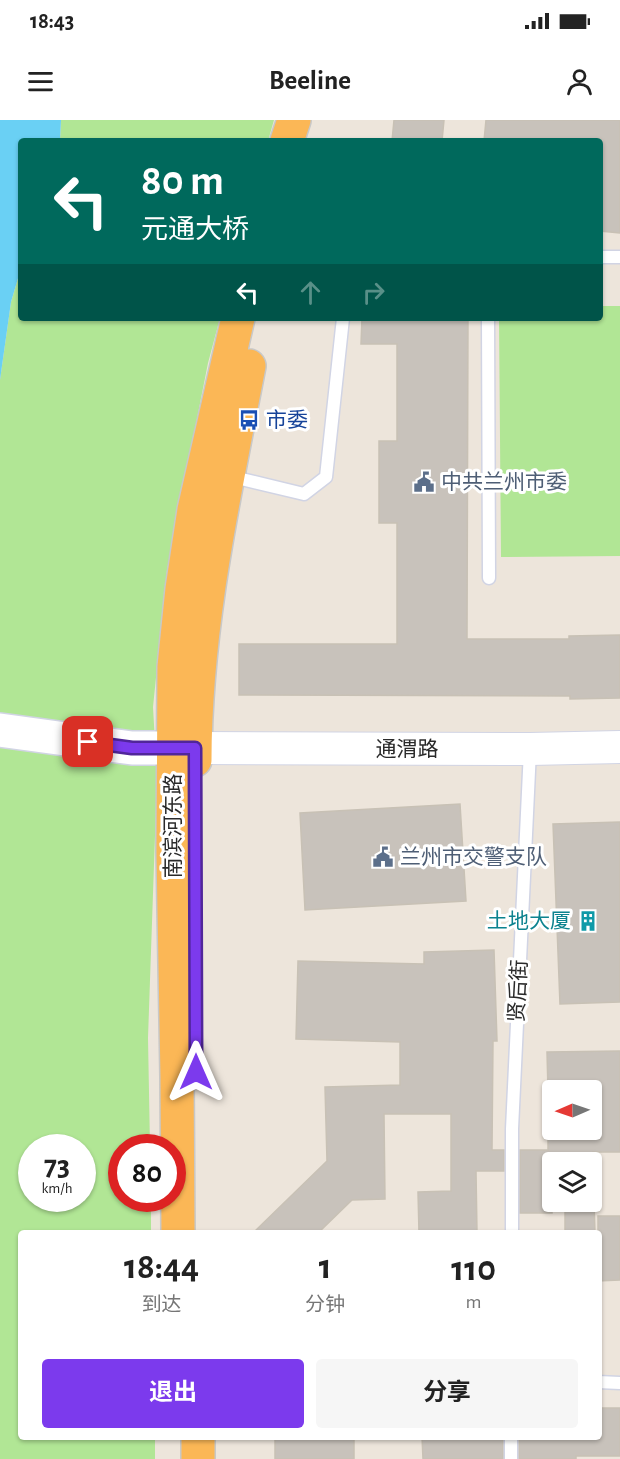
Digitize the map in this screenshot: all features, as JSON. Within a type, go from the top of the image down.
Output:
[{"type":"highway","points":[[288,138],[294,120]]},
{"type":"highway","points":[[310,138],[315,120]]},
{"type":"highway","name":"南滨河东路","points":[[197,1230],[184,748],[174,666],[182,589],[194,510],[237,321]]},
{"type":"highway","name":"南滨河东路","points":[[177,1230],[173,864],[184,748],[199,667],[210,576],[259,321]]},
{"type":"highway","points":[[178,1440],[178,1459]]},
{"type":"highway","points":[[198,1440],[198,1459]]},
{"type":"main road","points":[[0,730],[132,748],[184,748]]},
{"type":"street","name":"通渭路","points":[[184,748],[620,747]]},
{"type":"lane","points":[[603,256],[620,257]]},
{"type":"lane","points":[[228,476],[304,494],[326,477],[343,321]]},
{"type":"lane","points":[[488,321],[489,578]]},
{"type":"lane","name":"贤后街","points":[[512,1230],[512,1129],[530,749]]},
{"type":"lane","points":[[602,1383],[620,1383]]},
{"type":"lane","points":[[511,1440],[511,1459]]},
{"type":"green space","points":[[61,120],[274,120],[269,138],[60,138]]},
{"type":"green space","points":[[18,278],[18,321],[219,321],[208,363],[167,570],[153,707],[157,778],[148,1038],[150,1134],[108,1134],[108,1212],[151,1212],[151,1230],[18,1230],[18,1440],[155,1440],[155,1459],[0,1459],[0,380],[11,302]]},
{"type":"green space","points":[[603,306],[620,306],[620,556],[501,557],[499,321],[603,321]]},
{"type":"water","points":[[0,120],[61,120],[60,138],[18,138],[18,278],[11,302],[0,380]]},
{"type":"building","points":[[394,120],[444,120],[442,138],[392,138]]},
{"type":"building","points":[[486,120],[620,120],[620,233],[603,231],[603,138],[484,138]]},
{"type":"building","name":"中共兰州市委","points":[[362,321],[468,321],[467,639],[569,639],[569,636],[620,635],[620,698],[239,695],[239,644],[397,644],[397,523],[379,523],[379,441],[397,441],[397,344],[361,344]]},
{"type":"building","name":"兰州市交警支队","points":[[460,804],[466,901],[305,910],[300,813]]},
{"type":"building","name":"土地大厦","points":[[620,822],[620,1002],[560,1004],[553,824]]},
{"type":"building","points":[[494,950],[497,1041],[493,1041],[492,1150],[504,1150],[504,1171],[476,1171],[477,1230],[419,1230],[418,1192],[451,1191],[451,1114],[384,1114],[385,1199],[352,1200],[321,1230],[256,1230],[327,1161],[325,1087],[400,1085],[400,1042],[296,1039],[298,961],[424,964],[424,952]]},
{"type":"building","points":[[620,1051],[620,1152],[542,1152],[542,1212],[552,1213],[520,1213],[520,1150],[548,1150],[548,1140],[602,1140],[602,1080],[548,1080],[547,1052]]},
{"type":"building","points":[[565,1212],[594,1212],[595,1230],[565,1230]]},
{"type":"building","points":[[598,1216],[620,1216],[620,1280],[602,1281],[602,1230],[598,1230]]},
{"type":"building","points":[[602,1408],[620,1408],[620,1456],[519,1459],[519,1440],[602,1440]]},
{"type":"building","points":[[275,1440],[354,1440],[354,1459],[275,1459]]},
{"type":"building","points":[[422,1440],[503,1440],[503,1459],[423,1459]]},
{"type":"place","name":"市委","points":[[249,420]]},
{"type":"place","name":"中共兰州市委","points":[[424,482]]},
{"type":"place","name":"兰州市交警支队","points":[[383,857]]},
{"type":"place","name":"土地大厦","points":[[588,921]]},
{"type":"route","points":[[88,742],[132,748],[195,748],[196,1072]]}]
